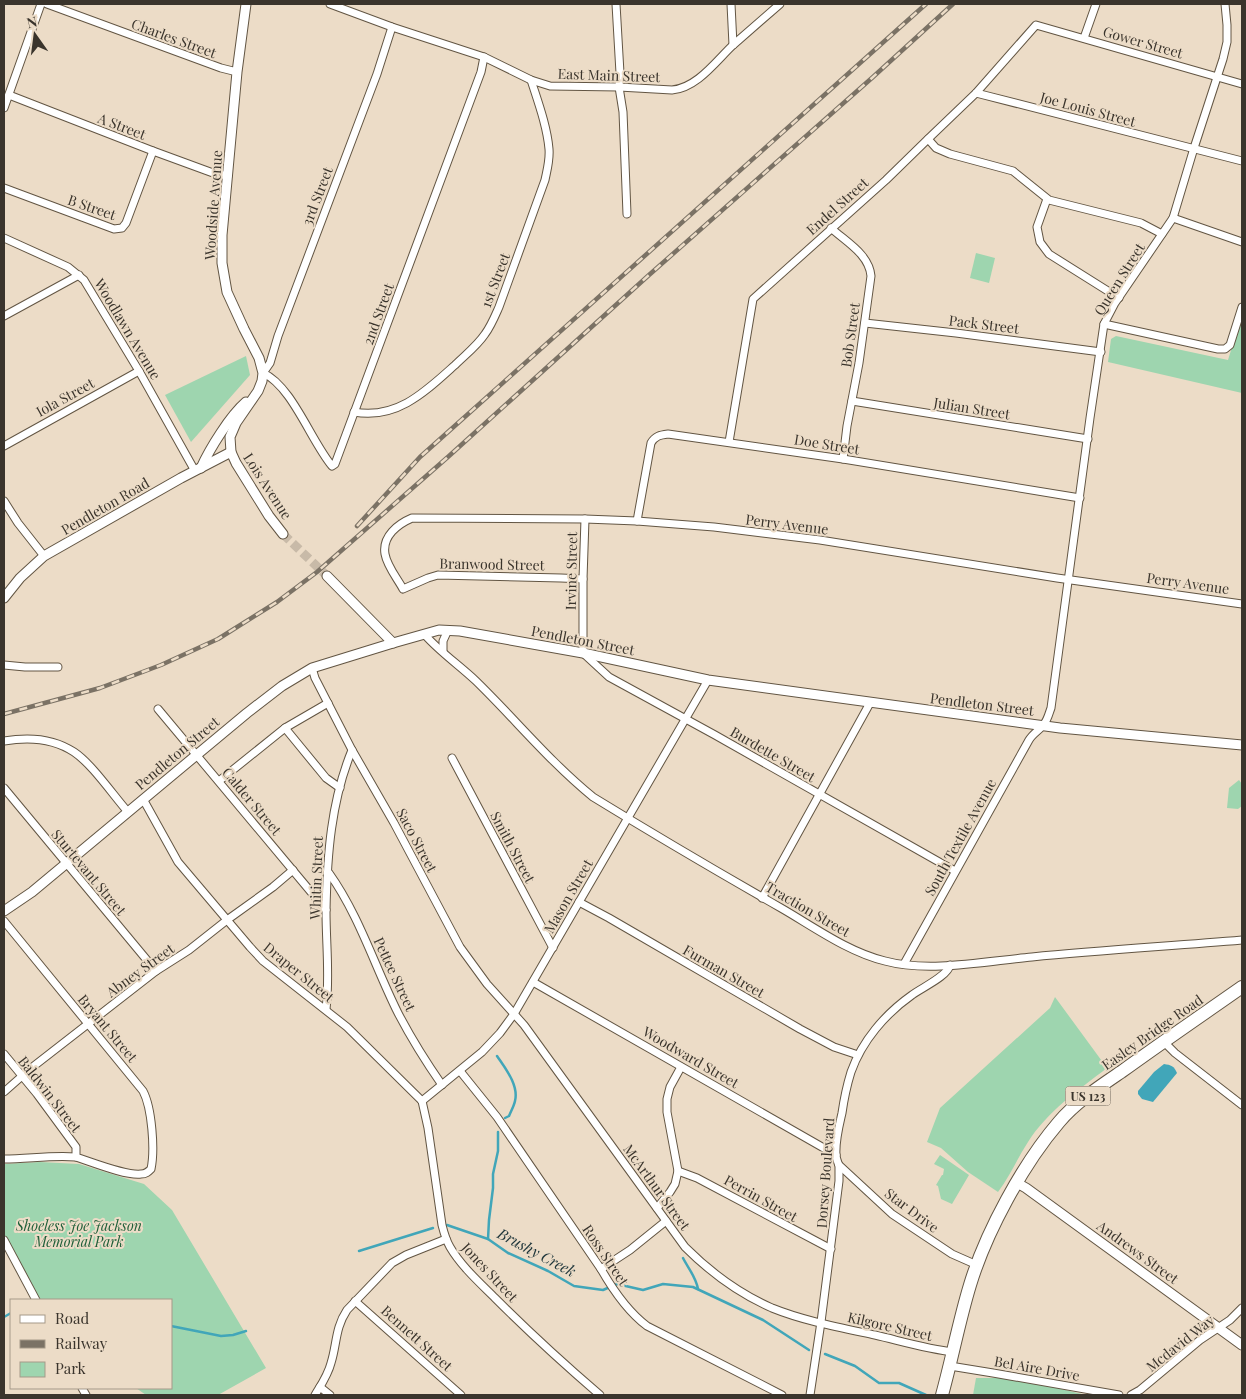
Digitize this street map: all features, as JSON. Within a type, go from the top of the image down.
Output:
[{"type":"highway","name":"Easley Bridge Road","points":[[942,1395],[966,1298],[977,1265],[994,1226],[1017,1183],[1041,1146],[1060,1121],[1079,1103],[1163,1041],[1242,987]]},
{"type":"main road","name":"Woodside Avenue","points":[[246,4],[237,72],[222,235],[222,263],[224,280],[231,303],[259,358],[263,373]]},
{"type":"main road","points":[[231,452],[230,437],[236,423],[258,391],[263,373]]},
{"type":"main road","points":[[198,469],[238,409],[258,391]]},
{"type":"main road","name":"Pendleton Road","points":[[4,598],[20,578],[44,556],[231,452]]},
{"type":"main road","name":"Lois Avenue","points":[[231,452],[269,516],[284,534]]},
{"type":"main road","points":[[327,576],[392,643]]},
{"type":"main road","name":"Pendleton Street","points":[[4,911],[32,892],[272,692],[312,668],[439,630],[460,631],[583,653],[708,680],[1044,726],[1242,745]]},
{"type":"main road","name":"Andrews Street","points":[[1017,1183],[1242,1345]]},
{"type":"street","points":[[4,108],[42,4]]},
{"type":"street","name":"Charles Street","points":[[46,4],[221,68],[237,72]]},
{"type":"street","name":"East Main Street","points":[[330,4],[484,58],[531,80],[550,86],[672,90],[680,89],[701,76],[780,4]]},
{"type":"street","points":[[616,4],[627,214]]},
{"type":"street","points":[[731,4],[734,45]]},
{"type":"street","points":[[1084,38],[1096,4]]},
{"type":"street","name":"Queen Street","points":[[1044,726],[1051,708],[1104,324],[1110,311],[1173,218],[1218,77],[1227,42],[1225,4]]},
{"type":"street","name":"Gower Street","points":[[1036,25],[1242,84]]},
{"type":"street","name":"Endel Street","points":[[728,442],[753,299],[928,140],[976,93],[1036,25]]},
{"type":"street","name":"3rd Street","points":[[263,373],[270,363],[278,336],[377,74],[392,27]]},
{"type":"street","name":"2nd Street","points":[[263,373],[271,377],[285,392],[324,456],[332,466],[335,464],[472,99],[484,58]]},
{"type":"street","name":"1st Street","points":[[354,412],[366,414],[381,412],[402,406],[416,398],[476,346],[491,324],[506,289],[548,168],[549,149],[531,80]]},
{"type":"street","name":"Joe Louis Street","points":[[976,93],[1242,161]]},
{"type":"street","name":"A Street","points":[[9,95],[153,152],[228,176]]},
{"type":"street","points":[[928,140],[936,148],[950,154],[1013,171],[1047,199],[1142,223],[1162,234]]},
{"type":"street","name":"B Street","points":[[4,188],[118,229],[122,228],[126,223],[153,152]]},
{"type":"street","points":[[1047,199],[1036,227],[1040,242],[1049,254],[1119,298]]},
{"type":"street","points":[[1173,218],[1242,242]]},
{"type":"street","name":"Bob Street","points":[[831,228],[860,253],[870,268],[870,286],[865,323],[843,459]]},
{"type":"street","name":"Woodlawn Avenue","points":[[4,238],[68,267],[84,280],[198,469]]},
{"type":"street","points":[[4,316],[78,275]]},
{"type":"street","points":[[1104,324],[1225,349],[1230,346],[1242,307]]},
{"type":"street","name":"Pack Street","points":[[865,323],[1101,352]]},
{"type":"street","name":"Iola Street","points":[[4,446],[139,371]]},
{"type":"street","name":"Julian Street","points":[[852,401],[1088,439]]},
{"type":"street","name":"Doe Street","points":[[637,521],[653,438],[668,434],[843,459],[1080,498]]},
{"type":"street","points":[[4,501],[18,523],[44,556]]},
{"type":"street","name":"Perry Avenue","points":[[403,589],[385,554],[386,544],[395,528],[412,518],[585,520],[637,521],[714,527],[820,540],[1068,580],[1242,604]]},
{"type":"street","name":"Irvine Street","points":[[583,653],[585,520]]},
{"type":"street","name":"Branwood Street","points":[[403,589],[434,576],[583,579]]},
{"type":"street","points":[[443,651],[443,641],[448,630]]},
{"type":"street","name":"Traction Street","points":[[425,635],[475,681],[575,782],[593,797],[762,898],[850,948],[868,956],[887,962],[914,966],[950,965],[1242,940]]},
{"type":"street","name":"Burdette Street","points":[[583,653],[609,677],[955,871]]},
{"type":"street","points":[[4,664],[30,668],[58,667]]},
{"type":"street","name":"Saco Street","points":[[312,668],[315,678],[352,750],[394,823],[460,947],[487,984],[514,1014]]},
{"type":"street","name":"Mason Street","points":[[422,1100],[491,1044],[514,1014],[708,680]]},
{"type":"street","points":[[219,781],[285,728],[328,703]]},
{"type":"street","points":[[762,898],[870,703]]},
{"type":"street","name":"Calder Street","points":[[158,709],[326,910]]},
{"type":"street","name":"South Textile Avenue","points":[[904,964],[1029,740],[1033,734],[1044,726]]},
{"type":"street","points":[[285,728],[326,778],[340,788]]},
{"type":"street","points":[[4,741],[26,738],[36,739],[52,742],[74,752],[97,775],[128,812]]},
{"type":"street","name":"Whitin Street","points":[[326,1010],[328,994],[326,910],[331,829],[340,788],[352,750]]},
{"type":"street","name":"Smith Street","points":[[452,758],[553,948]]},
{"type":"street","name":"Sturtevant Street","points":[[4,788],[156,971]]},
{"type":"street","name":"Draper Street","points":[[143,799],[178,862],[250,947],[263,961],[347,1027],[422,1100]]},
{"type":"street","name":"Abney Street","points":[[4,1092],[88,1023],[156,971],[189,950],[293,870]]},
{"type":"street","name":"Pettee Street","points":[[328,872],[337,884],[361,931],[413,1041],[442,1085]]},
{"type":"street","name":"Furman Street","points":[[579,902],[808,1033],[834,1047],[858,1055]]},
{"type":"street","name":"Bryant Street","points":[[4,922],[88,1023],[147,1099],[152,1135],[152,1167],[149,1172],[132,1174],[76,1157]]},
{"type":"street","name":"Dorsey Boulevard","points":[[810,1395],[831,1249],[839,1181],[839,1165],[836,1155],[847,1087],[858,1055],[882,1021],[911,995],[942,976],[949,969],[950,965]]},
{"type":"street","name":"Woodward Street","points":[[533,982],[836,1155]]},
{"type":"street","name":"McArthur Street","points":[[514,1014],[524,1025],[678,1238],[693,1255],[736,1289],[773,1308],[821,1322]]},
{"type":"street","points":[[1163,1041],[1175,1053],[1242,1105]]},
{"type":"street","name":"Baldwin Street","points":[[4,1054],[37,1094],[76,1147],[76,1157]]},
{"type":"street","points":[[657,1208],[675,1184],[678,1170],[667,1112],[667,1099],[670,1087],[682,1067]]},
{"type":"street","name":"Ross Street","points":[[460,1071],[497,1117],[612,1288],[632,1313],[647,1326],[782,1395]]},
{"type":"street","name":"Jones Street","points":[[422,1100],[442,1225],[450,1249],[488,1291],[537,1340],[600,1395]]},
{"type":"street","points":[[4,1159],[76,1157]]},
{"type":"street","name":"Star Drive","points":[[839,1165],[892,1214],[950,1252],[977,1265]]},
{"type":"street","name":"Perrin Street","points":[[678,1170],[697,1178],[831,1249]]},
{"type":"street","points":[[601,1269],[630,1250],[666,1221]]},
{"type":"street","points":[[315,1395],[330,1368],[340,1322],[347,1310],[392,1263],[406,1255],[446,1239]]},
{"type":"street","points":[[4,1240],[35,1299]]},
{"type":"street","name":"Bennett Street","points":[[355,1301],[461,1395]]},
{"type":"street","name":"Mcdavid Way","points":[[1131,1395],[1140,1390],[1200,1340],[1230,1320],[1242,1308]]},
{"type":"street","name":"Kilgore Street","points":[[821,1322],[954,1352]]},
{"type":"street","name":"Bel Aire Drive","points":[[950,1366],[1119,1395]]},
{"type":"street","points":[[320,1387],[330,1395]]},
{"type":"green space","points":[[976,253],[995,258],[989,283],[970,278]]},
{"type":"green space","points":[[1242,315],[1242,393],[1108,362],[1111,339],[1116,336],[1228,360]]},
{"type":"green space","points":[[246,356],[250,375],[191,442],[165,395]]},
{"type":"green space","points":[[1239,780],[1242,784],[1242,806],[1238,809],[1227,808],[1229,788]]},
{"type":"green space","points":[[1055,997],[1107,1068],[1064,1102],[1044,1121],[1028,1142],[998,1192],[968,1172],[941,1148],[927,1142],[940,1108],[1050,1008]]},
{"type":"green space","points":[[940,1155],[969,1175],[952,1204],[941,1199],[938,1186],[936,1185],[943,1175],[944,1169],[934,1164]]},
{"type":"green space","name":"Shoeless Joe Jackson Memorial Park","points":[[40,1162],[79,1164],[144,1184],[172,1210],[266,1368],[218,1395],[146,1395],[137,1389],[172,1389],[172,1299],[38,1299],[4,1234],[4,1164]]},
{"type":"green space","points":[[976,1378],[1016,1378],[1086,1395],[973,1395]]},
{"type":"water","points":[[1164,1064],[1172,1066],[1177,1073],[1153,1102],[1142,1099],[1138,1091],[1154,1072]]},
{"type":"waterway","points":[[497,1056],[513,1083],[516,1095],[509,1116],[505,1118]]},
{"type":"waterway","points":[[488,1239],[493,1174],[498,1151],[498,1132]]},
{"type":"waterway","name":"Brushy Creek","points":[[447,1225],[488,1239],[508,1253],[548,1271],[574,1286],[603,1290],[617,1284],[643,1290],[663,1284],[693,1287],[763,1320],[809,1350]]},
{"type":"waterway","name":"Brushy Creek","points":[[359,1251],[433,1228]]},
{"type":"waterway","points":[[683,1258],[694,1277],[698,1289]]},
{"type":"waterway","name":"Brushy Creek","points":[[4,1317],[10,1314]]},
{"type":"waterway","name":"Brushy Creek","points":[[172,1326],[221,1336],[246,1331]]},
{"type":"waterway","name":"Brushy Creek","points":[[825,1354],[855,1366],[879,1383],[899,1383],[926,1395]]},
{"type":"tunnel","points":[[283,534],[327,576]]},
{"type":"railway","points":[[357,526],[420,457],[926,4]]},
{"type":"railway","points":[[4,714],[100,688],[161,665],[218,639],[277,602],[317,572],[449,456],[953,4]]}]
